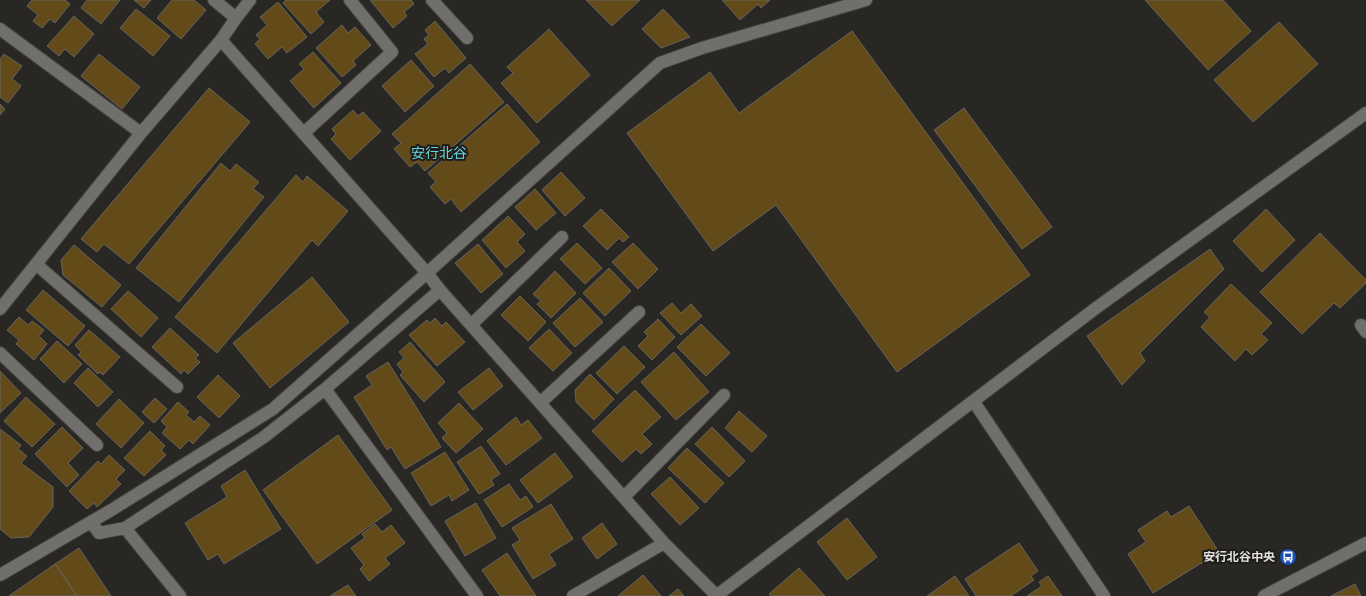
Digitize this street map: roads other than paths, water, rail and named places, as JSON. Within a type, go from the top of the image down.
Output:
[{"type":"street","points":[[214,0],[236,18]]},
{"type":"street","points":[[0,309],[141,132],[221,40],[250,0]]},
{"type":"street","points":[[304,133],[392,52],[350,0]]},
{"type":"street","points":[[432,0],[467,38]]},
{"type":"street","points":[[0,575],[91,522],[273,409],[427,273],[660,63],[702,48],[866,0]]},
{"type":"street","points":[[0,29],[141,132]]},
{"type":"street","points":[[221,40],[664,543],[716,596],[974,402],[1096,308],[1366,113]]},
{"type":"street","points":[[471,325],[562,237]]},
{"type":"street","points":[[36,264],[177,387]]},
{"type":"street","points":[[91,522],[99,533],[125,528],[264,437],[325,389],[440,290]]},
{"type":"street","points":[[540,403],[639,312]]},
{"type":"street","points":[[0,353],[97,445]]},
{"type":"street","points":[[325,389],[477,596]]},
{"type":"street","points":[[624,497],[724,395]]},
{"type":"street","points":[[974,402],[1104,596]]},
{"type":"street","points":[[125,528],[180,596]]},
{"type":"street","points":[[573,596],[664,543]]},
{"type":"street","points":[[1264,596],[1366,543]]},
{"type":"place","name":"安行北谷中央","points":[[1288,557]]},
{"type":"district","name":"安行北谷","points":[[439,153]]}]
